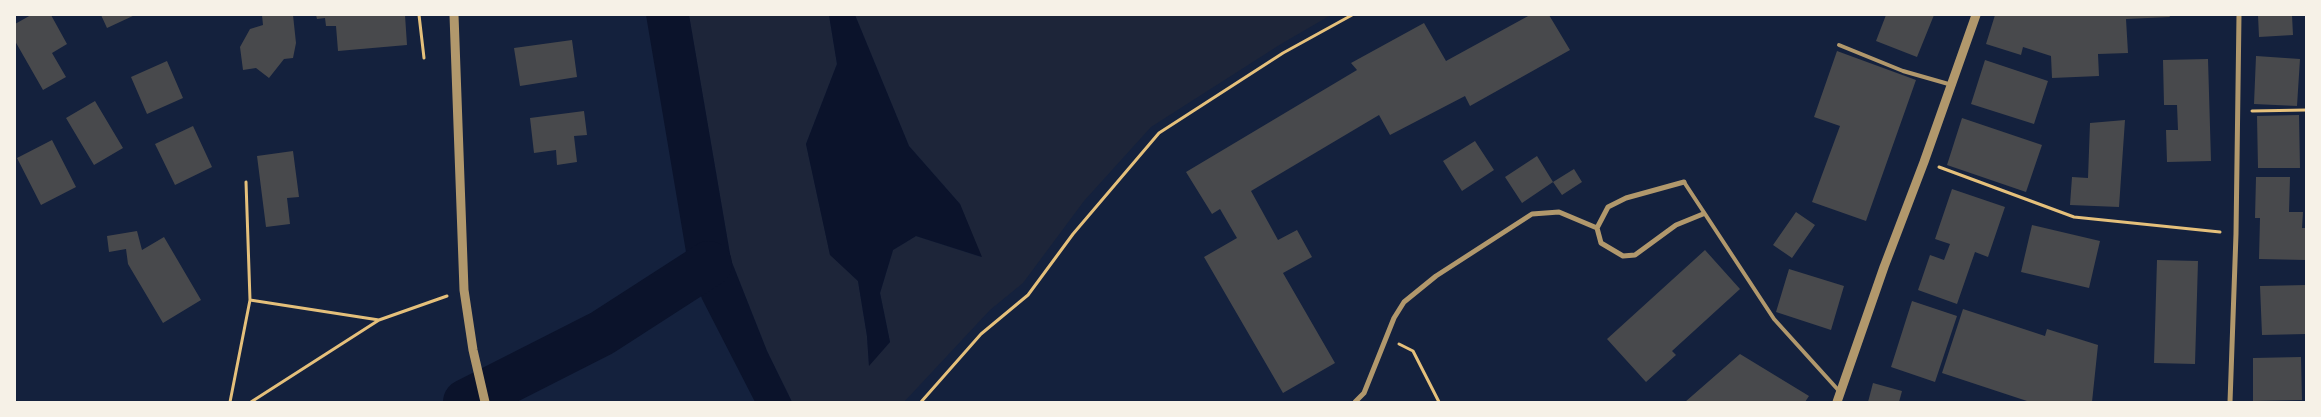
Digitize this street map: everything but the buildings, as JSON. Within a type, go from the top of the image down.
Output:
[{"type":"street","points":[[454,15],[464,290],[473,350],[485,402]]},
{"type":"street","points":[[1837,402],[1880,276],[1924,162],[1976,15]]},
{"type":"street","points":[[2230,402],[2236,234],[2236,111],[2239,15]]},
{"type":"street","points":[[1684,182],[1626,198],[1608,207],[1597,228],[1601,243],[1623,256],[1635,255],[1676,225],[1703,214]]},
{"type":"street","points":[[1355,402],[1364,393],[1385,338],[1404,302],[1436,276],[1532,214],[1559,212],[1597,228]]},
{"type":"lane","points":[[1839,45],[1903,71],[1952,85]]},
{"type":"lane","points":[[1684,182],[1703,214],[1774,319],[1840,392]]},
{"type":"path","points":[[419,15],[424,58]]},
{"type":"path","points":[[921,402],[981,334],[1028,296],[1073,234],[1159,133],[1284,53],[1352,15]]},
{"type":"path","points":[[2236,111],[2306,110]]},
{"type":"path","points":[[1924,162],[2074,217],[2236,234]]},
{"type":"path","points":[[230,402],[250,300],[246,182]]},
{"type":"path","points":[[251,402],[379,320],[464,290]]},
{"type":"path","points":[[250,300],[379,320]]},
{"type":"path","points":[[1385,338],[1414,351],[1439,402]]},
{"type":"shaded area","points":[[646,15],[689,15],[731,260],[767,351],[792,402],[755,402],[702,299],[686,252]]},
{"type":"shaded area","points":[[689,15],[829,15],[837,64],[806,144],[830,254],[858,281],[867,336],[869,365],[890,342],[880,293],[893,250],[916,236],[981,257],[960,204],[909,146],[855,15],[1331,15],[1281,44],[1151,127],[1084,201],[1023,283],[990,310],[904,402],[792,402],[767,351],[731,260]]},
{"type":"shaded area","points":[[829,15],[855,15],[909,146],[960,204],[982,257],[916,236],[893,250],[880,293],[890,342],[869,366],[867,336],[858,281],[830,255],[806,144],[837,64]]},
{"type":"waterway","points":[[466,402],[602,333],[709,264]]}]
